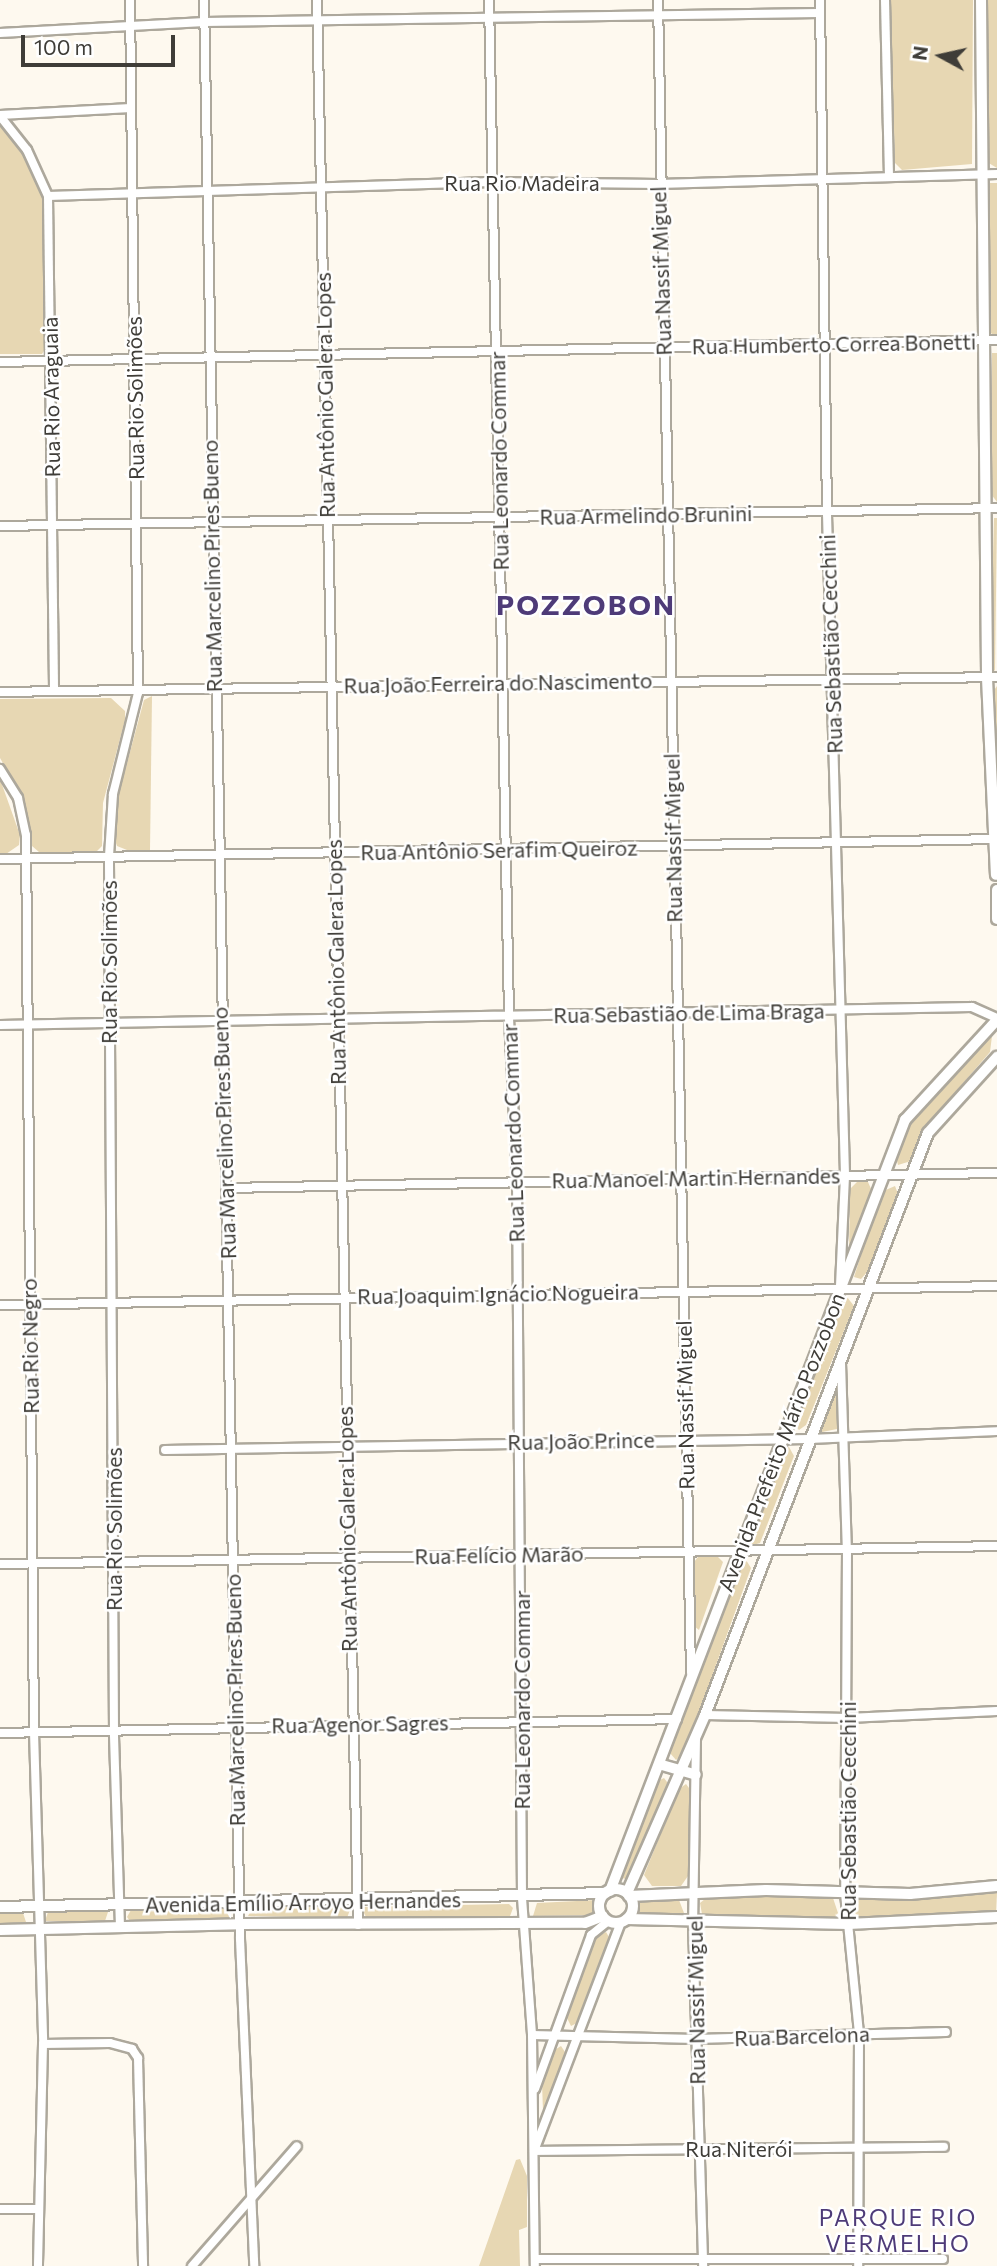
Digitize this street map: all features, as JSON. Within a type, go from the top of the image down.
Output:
[{"type":"main road","points":[[981,0],[983,174],[991,340],[992,677],[997,919]]},
{"type":"main road","name":"Avenida Emílio Arroyo Hernandes","points":[[0,1907],[522,1898],[608,1892],[910,1894],[997,1885]]},
{"type":"main road","points":[[606,1919],[600,1904],[608,1892]]},
{"type":"main road","points":[[624,1921],[632,1910],[628,1894]]},
{"type":"main road","name":"Avenida Emílio Arroyo Hernandes","points":[[0,1930],[240,1924],[585,1923],[606,1919],[694,1923],[848,1924],[997,1917]]},
{"type":"street","name":"Rua Rio Solimões","points":[[120,1927],[114,1731],[109,856],[113,794],[138,693],[129,195],[130,0]]},
{"type":"street","name":"Rua Marcelino Pires Bueno","points":[[204,0],[210,523],[227,1188],[240,1924],[254,2266]]},
{"type":"street","name":"Rua Antônio Galera Lopes","points":[[317,0],[345,1447],[358,1925]]},
{"type":"street","name":"Rua Leonardo Commar","points":[[489,0],[498,350],[509,1018],[517,1180],[524,1721],[522,1898],[532,2035],[535,2263]]},
{"type":"street","name":"Rua Nassif Miguel","points":[[658,0],[659,184],[691,1676]]},
{"type":"street","name":"Rua Sebastião Cecchini","points":[[820,0],[828,345],[827,514],[845,1176],[840,1287]]},
{"type":"street","points":[[885,0],[889,177]]},
{"type":"street","points":[[0,33],[205,23],[820,13]]},
{"type":"street","points":[[0,116],[131,108]]},
{"type":"street","name":"Rua Rio Araguaia","points":[[0,116],[27,150],[48,196],[54,691]]},
{"type":"street","name":"Rua Rio Madeira","points":[[48,196],[492,182],[659,184],[997,174]]},
{"type":"street","name":"Rua Humberto Correa Bonetti","points":[[0,362],[209,361],[325,353],[991,340]]},
{"type":"street","name":"Rua Armelindo Brunini","points":[[0,526],[667,513],[827,514],[992,509]]},
{"type":"street","name":"Rua João Ferreira do Nascimento","points":[[0,692],[138,693],[331,685],[992,677]]},
{"type":"street","name":"Rua Rio Negro","points":[[0,769],[23,815],[27,858],[36,1906],[43,2044],[37,2209],[38,2266]]},
{"type":"street","name":"Rua Antônio Serafim Queiroz","points":[[0,859],[995,840]]},
{"type":"street","name":"Rua Sebastião de Lima Braga","points":[[0,1026],[972,1007],[997,1019]]},
{"type":"street","name":"Avenida Prefeito Mário Pozzobon","points":[[608,1892],[662,1765],[691,1676],[737,1552],[905,1120],[997,1019]]},
{"type":"street","name":"Avenida Prefeito Mário Pozzobon","points":[[628,1894],[705,1715],[764,1553],[928,1133],[997,1057]]},
{"type":"street","name":"Rua Manoel Martin Hernandes","points":[[227,1188],[517,1180],[679,1181],[997,1173]]},
{"type":"street","name":"Rua Joaquim Ignácio Nogueira","points":[[0,1305],[518,1293],[997,1286]]},
{"type":"street","name":"Rua Sebastião Cecchini","points":[[841,1355],[846,1438],[847,1550],[845,1893],[859,2034],[858,2263]]},
{"type":"street","name":"Rua João Prince","points":[[165,1450],[809,1439],[997,1431]]},
{"type":"street","name":"Rua Felício Marão","points":[[0,1564],[689,1550],[764,1553],[997,1546]]},
{"type":"street","points":[[705,1715],[848,1718],[997,1711]]},
{"type":"street","name":"Rua Agenor Sagres","points":[[0,1732],[351,1723],[677,1719]]},
{"type":"street","name":"Rua Nassif Miguel","points":[[696,1735],[693,1893],[703,2262]]},
{"type":"street","points":[[662,1765],[696,1775]]},
{"type":"street","points":[[533,2092],[557,2036],[591,1935],[606,1919]]},
{"type":"street","points":[[534,2151],[624,1921]]},
{"type":"street","name":"Rua Barcelona","points":[[532,2035],[696,2039],[946,2032]]},
{"type":"street","points":[[43,2044],[110,2043],[132,2049],[141,2071],[143,2266]]},
{"type":"street","points":[[192,2266],[297,2146]]},
{"type":"street","name":"Rua Niterói","points":[[534,2151],[944,2147]]},
{"type":"street","points":[[0,2209],[37,2209]]},
{"type":"street","points":[[535,2263],[858,2263],[943,2259]]},
{"type":"shaded area","points":[[890,0],[973,0],[972,164],[902,170],[895,163]]},
{"type":"shaded area","points":[[984,0],[997,0],[997,168],[987,162]]},
{"type":"shaded area","points":[[0,124],[23,152],[43,196],[47,346],[42,354],[0,354]]},
{"type":"shaded area","points":[[990,183],[997,183],[997,335],[989,331]]},
{"type":"shaded area","points":[[992,353],[997,353],[997,502],[991,494]]},
{"type":"shaded area","points":[[994,518],[997,518],[995,671],[990,666]]},
{"type":"shaded area","points":[[997,686],[997,764],[992,693]]},
{"type":"shaded area","points":[[152,696],[150,851],[127,850],[117,846],[114,837],[116,804],[144,700]]},
{"type":"shaded area","points":[[111,698],[125,711],[125,720],[103,803],[102,846],[96,852],[39,852],[32,846],[22,796],[0,758],[0,699]]},
{"type":"shaded area","points":[[0,779],[20,835],[19,845],[6,854],[0,854]]},
{"type":"shaded area","points":[[989,1034],[992,1036],[990,1052],[921,1132],[911,1161],[898,1165],[896,1157],[913,1118]]},
{"type":"shaded area","points":[[858,1181],[868,1182],[872,1191],[849,1253],[850,1189]]},
{"type":"shaded area","points":[[895,1186],[898,1194],[868,1271],[861,1279],[854,1277],[881,1192]]},
{"type":"shaded area","points":[[847,1297],[854,1306],[806,1425],[799,1430],[793,1424],[839,1302]]},
{"type":"shaded area","points":[[832,1393],[838,1396],[837,1429],[822,1432],[819,1426]]},
{"type":"shaded area","points":[[789,1447],[794,1456],[760,1543],[753,1545],[748,1538],[781,1451]]},
{"type":"shaded area","points":[[698,1557],[718,1557],[723,1562],[699,1630],[694,1626],[694,1562]]},
{"type":"shaded area","points":[[746,1560],[751,1568],[684,1754],[676,1760],[670,1753],[738,1563]]},
{"type":"shaded area","points":[[664,1778],[670,1786],[629,1880],[622,1878],[621,1871],[658,1781]]},
{"type":"shaded area","points":[[686,1784],[692,1792],[688,1876],[681,1886],[652,1886],[644,1875],[679,1789]]},
{"type":"shaded area","points":[[997,1893],[996,1913],[860,1918],[855,1913],[858,1899]]},
{"type":"shaded area","points":[[767,1895],[833,1898],[838,1913],[834,1918],[708,1918],[702,1914],[700,1903],[705,1899]]},
{"type":"shaded area","points":[[597,1900],[598,1915],[533,1916],[537,1903]]},
{"type":"shaded area","points":[[638,1900],[679,1900],[684,1913],[680,1918],[635,1916]]},
{"type":"shaded area","points":[[345,1904],[351,1907],[347,1918],[248,1916],[253,1907]]},
{"type":"shaded area","points":[[509,1904],[513,1908],[509,1919],[367,1919],[361,1907]]},
{"type":"shaded area","points":[[226,1906],[231,1909],[228,1921],[130,1921],[127,1917],[131,1910]]},
{"type":"shaded area","points":[[103,1909],[108,1912],[105,1921],[45,1921],[48,1912]]},
{"type":"shaded area","points":[[22,1910],[26,1922],[0,1924],[0,1911]]},
{"type":"shaded area","points":[[606,1932],[609,1937],[577,2023],[571,2026],[566,2016],[596,1937]]},
{"type":"shaded area","points":[[561,2046],[567,2055],[543,2111],[542,2083],[553,2051]]},
{"type":"shaded area","points":[[520,2159],[527,2176],[527,2227],[519,2230],[520,2266],[479,2266],[516,2160]]},
{"type":"district","name":"POZZOBON","points":[[586,604]]},
{"type":"district","name":"PARQUE RIO VERMELHO","points":[[898,2230]]}]
